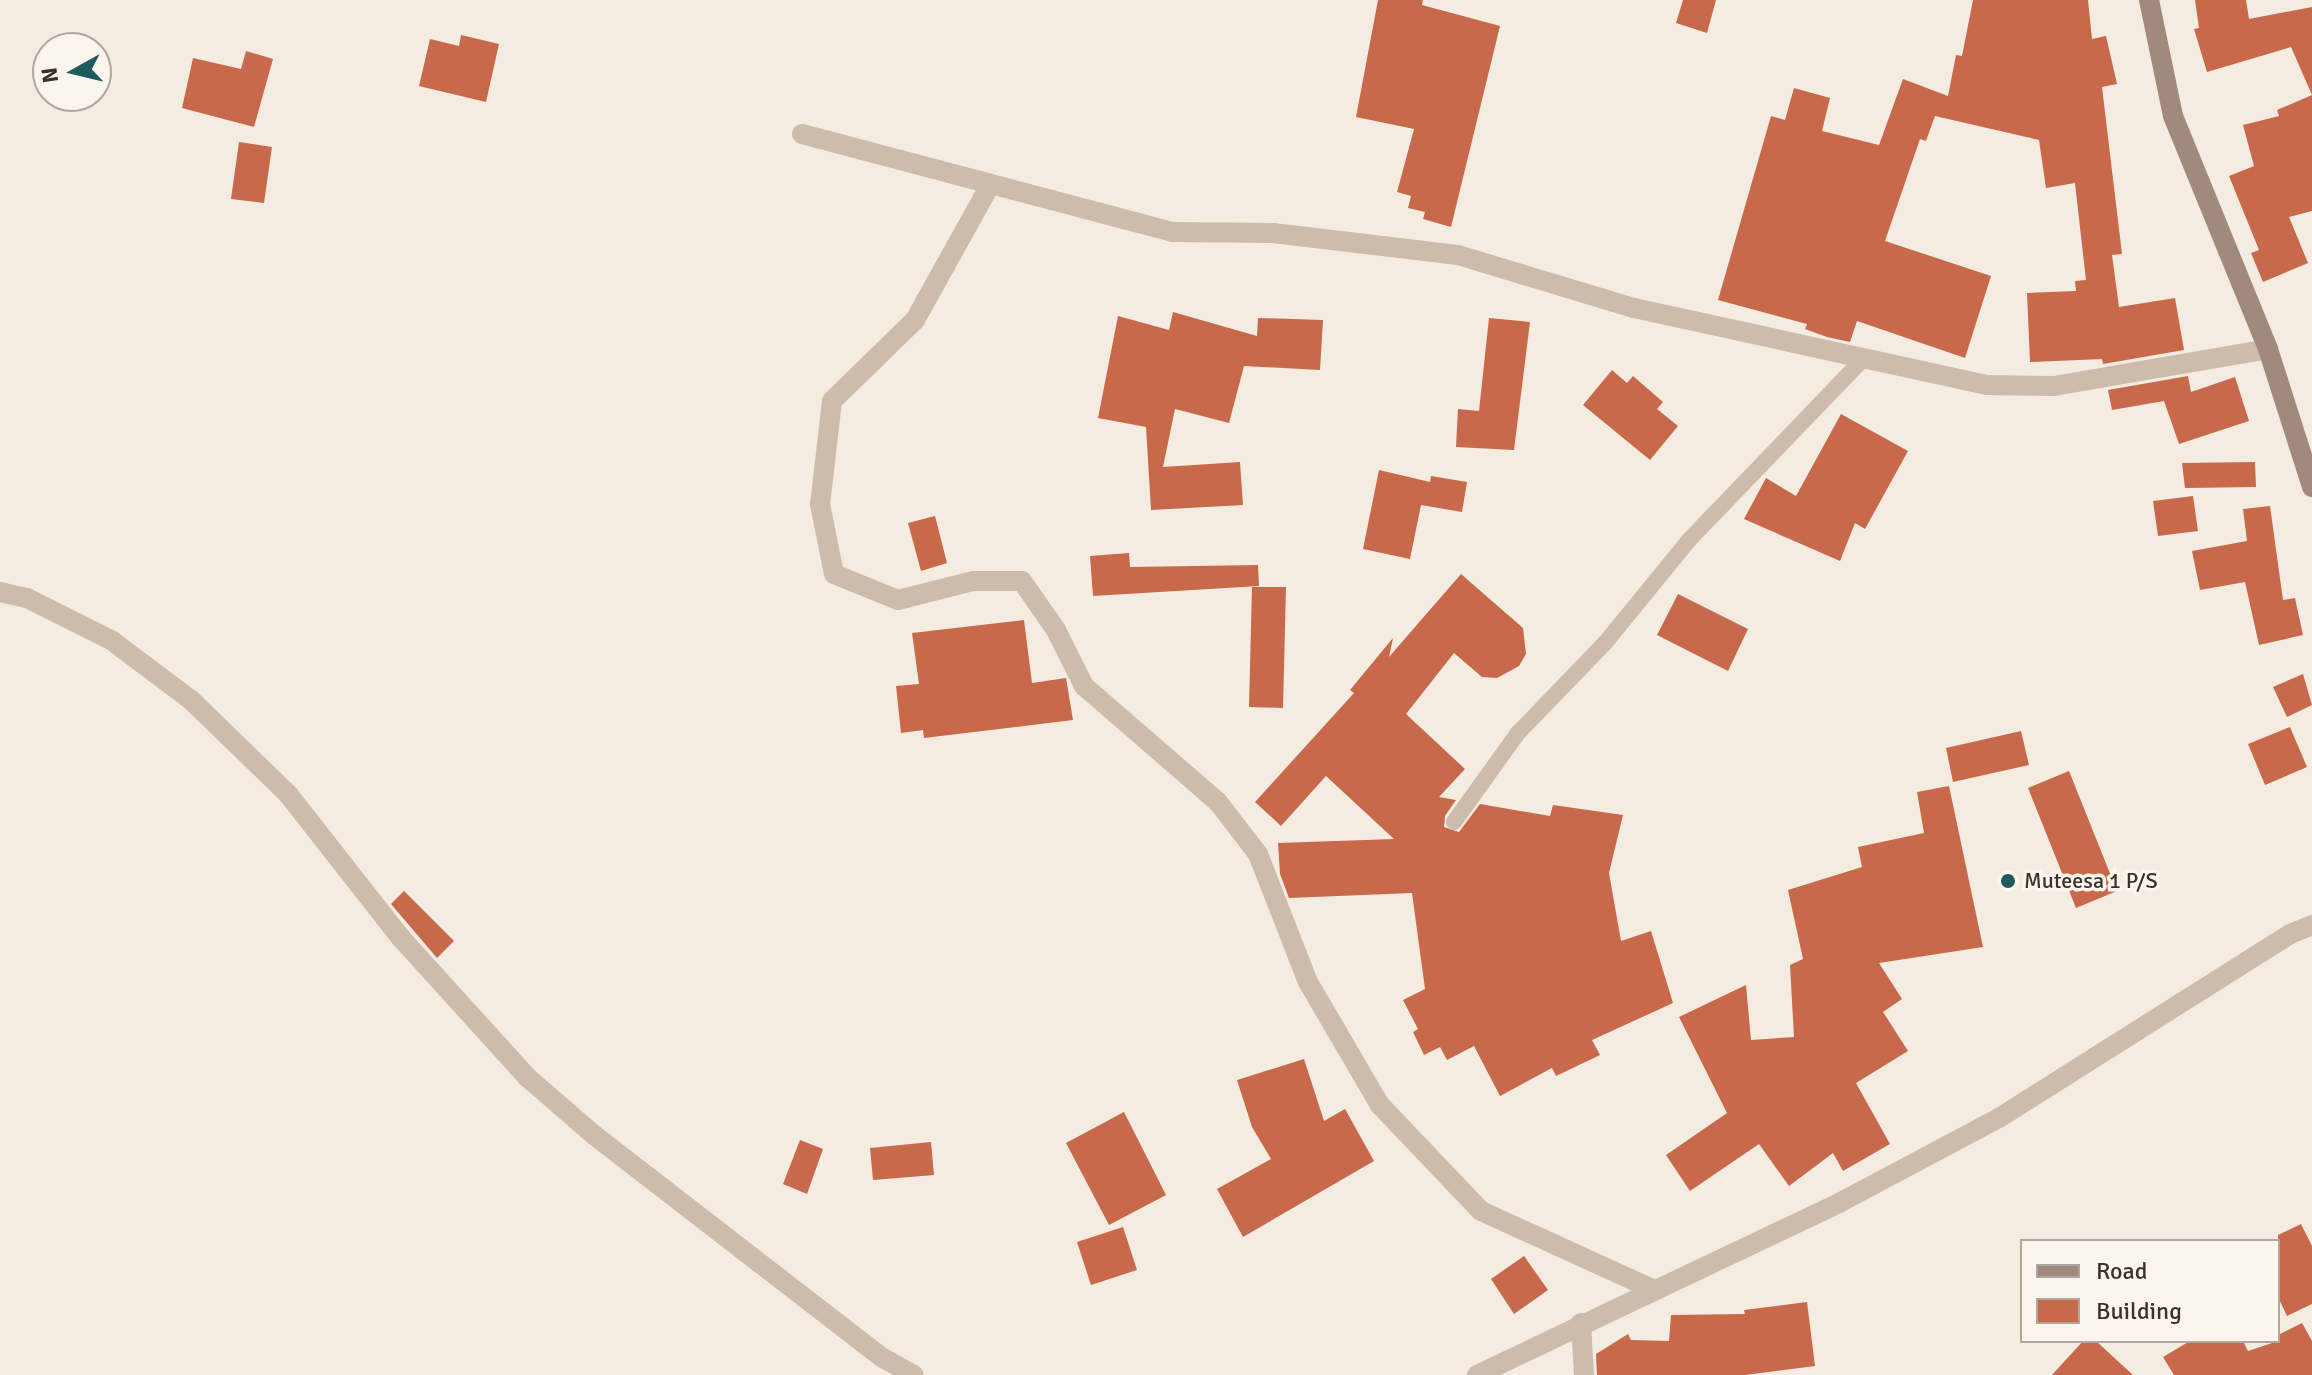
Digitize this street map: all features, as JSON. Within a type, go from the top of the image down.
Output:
[{"type":"street","points":[[2149,0],[2173,116],[2268,349],[2312,487]]},
{"type":"street","points":[[802,134],[989,187],[1172,232],[1273,233],[1458,255],[1634,308],[1987,385],[2054,386],[2268,349]]},
{"type":"street","points":[[989,187],[915,320],[832,401],[820,504],[834,574],[898,600],[973,581],[1022,581],[1056,630],[1084,686],[1218,802],[1258,854],[1308,982],[1380,1105],[1481,1211],[1652,1289]]},
{"type":"street","points":[[0,592],[27,598],[111,640],[191,700],[288,794],[411,950],[527,1077],[594,1135],[883,1358],[914,1375]]},
{"type":"street","points":[[1477,1375],[1652,1289],[1839,1203],[1999,1118],[2290,934],[2312,925]]},
{"type":"street","points":[[1581,1323],[1584,1375]]},
{"type":"lane","points":[[1454,822],[1518,733],[1605,643],[1689,540],[1864,358]]},
{"type":"building","points":[[1378,0],[1423,0],[1422,5],[1500,26],[1451,227],[1423,219],[1425,212],[1408,208],[1411,196],[1397,192],[1414,129],[1356,117]]},
{"type":"building","points":[[1683,0],[1716,0],[1707,33],[1676,23]]},
{"type":"building","points":[[1973,0],[2088,0],[2092,39],[2106,36],[2117,84],[2102,87],[2122,254],[2112,255],[2119,307],[2175,298],[2184,350],[2103,364],[2102,359],[2030,362],[2027,293],[2076,291],[2075,281],[2086,280],[2075,183],[2046,188],[2039,140],[1935,116],[1926,141],[1920,139],[1885,241],[1991,276],[1965,358],[1857,321],[1850,342],[1805,329],[1807,324],[1718,300],[1771,116],[1785,120],[1794,88],[1830,98],[1822,131],[1879,145],[1903,79],[1948,96],[1956,55],[1962,56]]},
{"type":"building","points":[[2195,0],[2246,0],[2249,19],[2312,7],[2312,95],[2291,47],[2207,72],[2194,29],[2199,28]]},
{"type":"building","points":[[461,35],[499,44],[486,102],[419,86],[430,39],[459,46]]},
{"type":"building","points":[[246,51],[273,59],[254,127],[182,108],[193,58],[241,69]]},
{"type":"building","points":[[2312,95],[2312,211],[2289,217],[2308,263],[2263,282],[2251,253],[2259,250],[2229,176],[2254,166],[2243,125],[2279,116],[2277,110]]},
{"type":"building","points":[[239,142],[272,147],[264,203],[231,199]]},
{"type":"building","points":[[1173,312],[1257,336],[1258,318],[1323,320],[1320,370],[1244,366],[1229,423],[1175,409],[1163,467],[1240,462],[1243,505],[1151,510],[1146,427],[1098,418],[1118,316],[1169,330]]},
{"type":"building","points":[[1489,318],[1530,322],[1514,450],[1456,447],[1458,409],[1479,411]]},
{"type":"building","points":[[1612,370],[1627,383],[1633,376],[1663,402],[1657,409],[1678,426],[1650,460],[1583,405]]},
{"type":"building","points":[[2188,376],[2191,392],[2235,377],[2249,421],[2179,444],[2164,401],[2112,410],[2108,390]]},
{"type":"building","points":[[1841,414],[1908,451],[1865,529],[1855,523],[1840,561],[1744,519],[1766,478],[1796,496]]},
{"type":"building","points":[[2255,462],[2256,487],[2185,488],[2182,463]]},
{"type":"building","points":[[1379,470],[1430,482],[1431,476],[1467,482],[1462,512],[1421,505],[1410,559],[1363,549]]},
{"type":"building","points":[[2193,496],[2198,531],[2158,536],[2153,501]]},
{"type":"building","points":[[2270,506],[2283,600],[2295,598],[2303,635],[2259,645],[2245,582],[2200,590],[2192,551],[2247,541],[2243,509]]},
{"type":"building","points":[[935,516],[947,563],[921,571],[908,523]]},
{"type":"building","points":[[1129,553],[1130,567],[1258,565],[1259,586],[1093,596],[1090,556]]},
{"type":"building","points":[[1461,574],[1523,628],[1526,654],[1519,666],[1497,678],[1482,677],[1454,653],[1406,714],[1465,769],[1439,797],[1456,800],[1445,816],[1444,827],[1459,832],[1480,804],[1550,816],[1553,805],[1623,815],[1609,873],[1621,941],[1651,931],[1673,1003],[1592,1040],[1600,1055],[1556,1076],[1552,1068],[1500,1096],[1474,1046],[1447,1060],[1440,1047],[1424,1055],[1413,1032],[1418,1029],[1403,1000],[1425,989],[1412,893],[1289,898],[1280,874],[1278,843],[1394,839],[1326,776],[1281,826],[1255,802],[1354,693],[1350,690],[1393,638],[1389,657]]},
{"type":"building","points":[[1252,587],[1286,587],[1283,708],[1249,707]]},
{"type":"building","points":[[1678,594],[1748,629],[1728,671],[1657,635]]},
{"type":"building","points":[[1024,620],[1032,683],[1066,678],[1073,720],[924,738],[923,730],[901,733],[896,686],[919,684],[912,633]]},
{"type":"building","points":[[2303,674],[2312,705],[2287,717],[2273,687]]},
{"type":"building","points":[[2290,727],[2307,767],[2265,785],[2248,744]]},
{"type":"building","points":[[2021,731],[2029,765],[1953,782],[1946,748]]},
{"type":"building","points":[[2069,771],[2117,891],[2076,908],[2028,788]]},
{"type":"building","points":[[1949,786],[1983,947],[1879,963],[1902,999],[1883,1012],[1908,1051],[1856,1083],[1890,1144],[1843,1171],[1833,1153],[1789,1186],[1759,1144],[1690,1191],[1666,1155],[1727,1113],[1679,1017],[1746,985],[1751,1040],[1794,1037],[1790,965],[1803,959],[1788,890],[1862,867],[1858,847],[1924,833],[1917,792]]},
{"type":"building","points":[[404,891],[454,941],[437,958],[391,904]]},
{"type":"building","points":[[1304,1059],[1324,1121],[1345,1109],[1374,1161],[1243,1237],[1217,1189],[1271,1159],[1252,1127],[1237,1080]]},
{"type":"building","points":[[1124,1112],[1166,1195],[1109,1225],[1066,1143]]},
{"type":"building","points":[[800,1140],[823,1149],[807,1194],[783,1184]]},
{"type":"building","points":[[931,1142],[934,1175],[873,1180],[870,1148]]},
{"type":"building","points":[[2301,1224],[2312,1246],[2312,1304],[2287,1316],[2280,1301],[2278,1235]]},
{"type":"building","points":[[1123,1227],[1137,1270],[1091,1285],[1077,1242]]},
{"type":"building","points":[[1524,1256],[1548,1290],[1514,1314],[1491,1279]]},
{"type":"building","points":[[1807,1302],[1815,1366],[1745,1375],[1597,1375],[1596,1354],[1628,1334],[1631,1340],[1669,1341],[1671,1315],[1745,1314],[1744,1310]]},
{"type":"building","points":[[2302,1323],[2312,1341],[2312,1375],[2174,1375],[2163,1357],[2187,1343],[2244,1343],[2248,1351],[2280,1343],[2280,1334]]},
{"type":"building","points":[[2081,1343],[2098,1343],[2133,1375],[2052,1375]]},
{"type":"place","name":"Muteesa 1 P/S","points":[[2008,881]]}]
